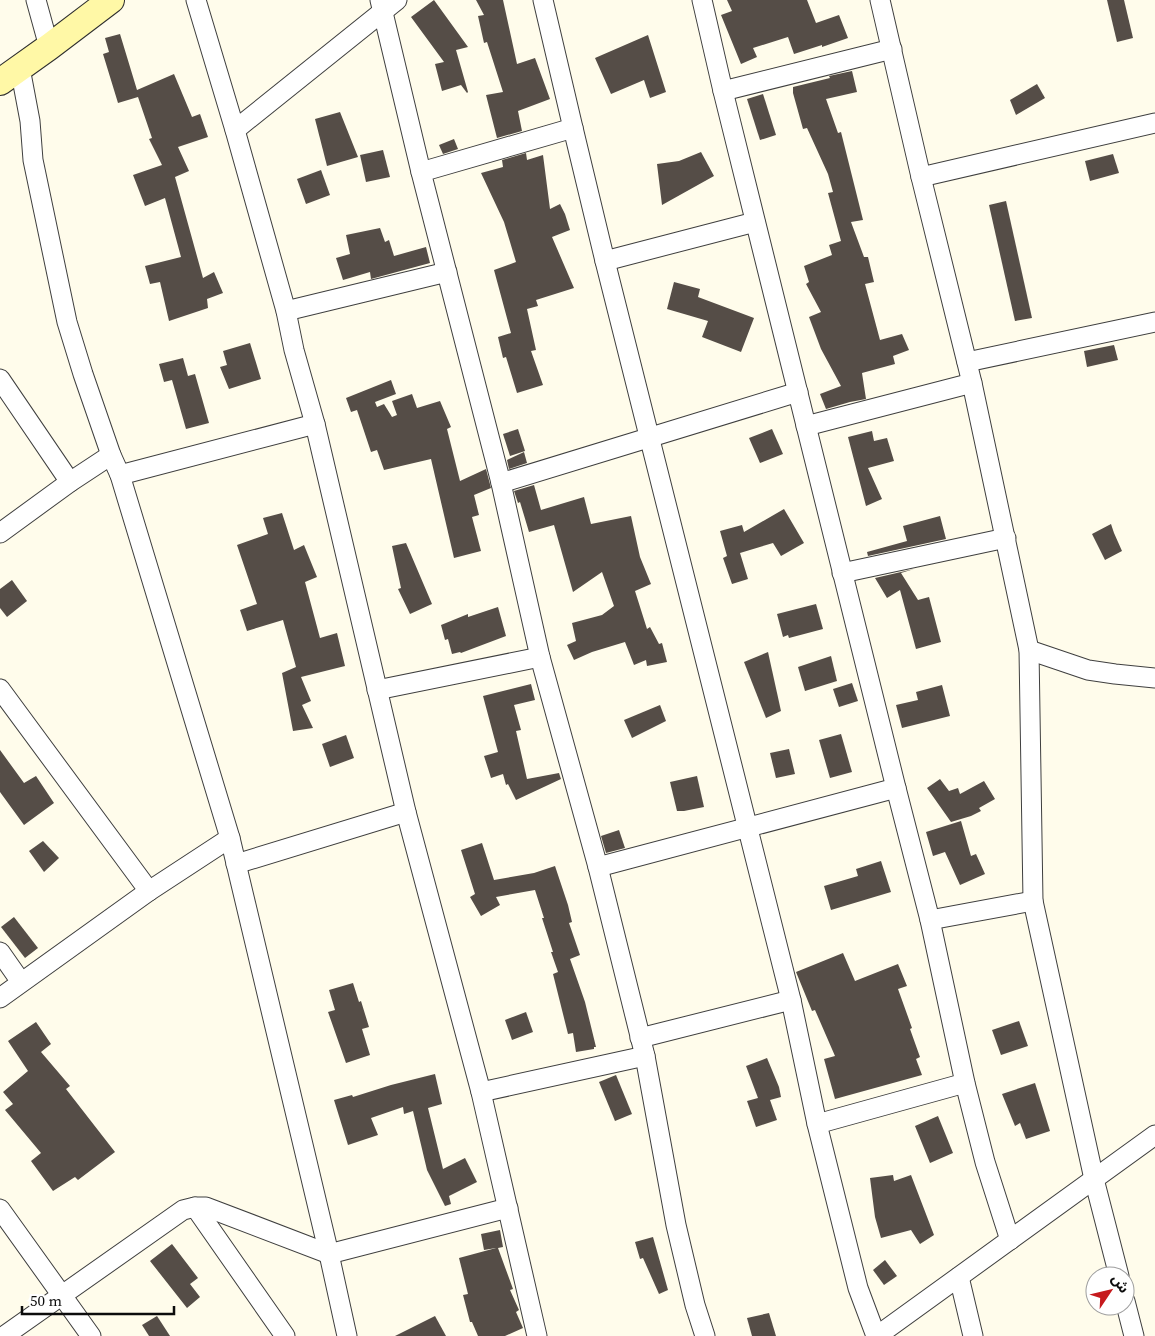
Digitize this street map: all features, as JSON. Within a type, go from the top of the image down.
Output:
[{"type":"street","points":[[36,0],[50,47]]},
{"type":"street","points":[[111,0],[10,75],[30,121],[33,160],[67,322],[82,374],[120,475],[230,838],[347,1336]]},
{"type":"street","points":[[196,0],[286,311],[294,350],[315,424],[406,812],[481,1092],[537,1336]]},
{"type":"street","points":[[543,0],[572,128],[791,1000],[817,1124],[858,1288],[877,1336],[1155,1135]]},
{"type":"street","points":[[702,0],[842,573],[930,920],[965,1084],[985,1162],[1010,1240]]},
{"type":"street","points":[[880,0],[921,177],[972,382],[1029,650],[1033,901],[1094,1179],[1116,1266]]},
{"type":"street","points":[[235,130],[386,4],[421,172],[501,483],[540,658],[598,867],[643,1047],[676,1225],[695,1305],[705,1336]]},
{"type":"street","points":[[723,91],[892,50]]},
{"type":"street","points":[[921,177],[1155,123]]},
{"type":"street","points":[[421,172],[572,128]]},
{"type":"street","points":[[605,261],[756,222]]},
{"type":"street","points":[[286,311],[447,272]]},
{"type":"street","points":[[967,362],[1155,322]]},
{"type":"street","points":[[0,379],[70,482]]},
{"type":"street","points":[[806,426],[972,382]]},
{"type":"street","points":[[501,483],[798,392]]},
{"type":"street","points":[[120,475],[315,424]]},
{"type":"street","points":[[0,533],[111,455]]},
{"type":"street","points":[[842,573],[1006,538]]},
{"type":"street","points":[[1029,650],[1088,670],[1155,678]]},
{"type":"street","points":[[377,690],[540,658]]},
{"type":"street","points":[[0,689],[149,891]]},
{"type":"street","points":[[598,867],[896,788]]},
{"type":"street","points":[[236,864],[406,812]]},
{"type":"street","points":[[0,998],[149,891],[230,838]]},
{"type":"street","points":[[930,920],[1033,901]]},
{"type":"street","points":[[0,952],[22,982]]},
{"type":"street","points":[[481,1092],[643,1047],[791,1000]]},
{"type":"street","points":[[817,1124],[965,1084]]},
{"type":"street","points":[[4,1336],[183,1210],[196,1206],[206,1207],[329,1254],[508,1208]]},
{"type":"street","points":[[196,1206],[285,1336]]},
{"type":"street","points":[[0,1210],[91,1336]]},
{"type":"street","points":[[959,1277],[973,1336]]},
{"type":"street","points":[[1129,1316],[1134,1336]]},
{"type":"building","points":[[434,0],[468,47],[456,50],[467,93],[461,85],[442,91],[435,64],[444,62],[411,17]]},
{"type":"building","points":[[476,0],[503,0],[517,64],[535,58],[550,99],[518,111],[522,131],[497,138],[486,95],[503,92],[487,42],[484,43],[478,16],[484,15]]},
{"type":"building","points":[[727,0],[807,0],[816,23],[839,15],[848,38],[794,54],[788,37],[753,48],[757,57],[741,64],[721,15],[732,11]]},
{"type":"building","points":[[1107,0],[1124,0],[1133,38],[1117,42]]},
{"type":"building","points":[[120,34],[137,90],[174,74],[192,117],[200,114],[208,137],[178,147],[189,171],[175,177],[203,278],[214,272],[223,293],[207,299],[208,308],[169,321],[160,282],[150,284],[145,266],[181,257],[165,198],[145,206],[133,175],[162,165],[149,139],[152,138],[138,97],[118,103],[103,54],[109,52],[105,38]]},
{"type":"building","points":[[648,35],[666,92],[650,98],[644,80],[611,94],[595,58]]},
{"type":"building","points":[[852,71],[857,92],[826,99],[838,133],[841,132],[863,220],[851,222],[864,257],[868,257],[874,282],[865,284],[880,340],[902,334],[909,350],[893,356],[895,364],[862,373],[866,399],[826,409],[820,394],[841,386],[821,349],[809,317],[821,312],[806,284],[809,282],[804,266],[832,255],[829,245],[841,241],[828,193],[833,192],[828,174],[807,128],[803,129],[793,87]]},
{"type":"building","points":[[1037,84],[1045,98],[1016,115],[1010,100]]},
{"type":"building","points":[[763,94],[776,135],[760,140],[747,99]]},
{"type":"building","points":[[340,112],[358,157],[327,166],[315,119]]},
{"type":"building","points":[[454,139],[458,149],[443,154],[439,145]]},
{"type":"building","points":[[383,150],[390,177],[366,182],[360,155]]},
{"type":"building","points":[[701,152],[714,176],[662,205],[657,164],[679,161]]},
{"type":"building","points":[[526,153],[527,160],[543,155],[550,209],[560,204],[565,214],[570,230],[552,237],[574,288],[536,300],[538,306],[527,309],[536,350],[531,351],[543,385],[517,393],[506,357],[503,358],[498,337],[511,333],[494,270],[516,262],[504,222],[481,173],[503,167],[502,160]]},
{"type":"building","points":[[1113,154],[1119,173],[1090,181],[1085,161]]},
{"type":"building","points":[[321,170],[330,195],[306,204],[297,179]]},
{"type":"building","points":[[1006,201],[1032,318],[1015,321],[989,205]]},
{"type":"building","points":[[380,228],[385,242],[389,240],[394,256],[426,247],[430,263],[371,279],[370,272],[343,280],[336,258],[350,254],[346,235]]},
{"type":"building","points":[[674,282],[700,289],[698,297],[754,318],[741,352],[702,337],[708,321],[667,309]]},
{"type":"building","points":[[250,343],[261,379],[229,389],[220,367],[227,365],[223,351]]},
{"type":"building","points":[[1114,345],[1118,360],[1087,367],[1084,351]]},
{"type":"building","points":[[183,358],[188,376],[195,374],[209,423],[186,429],[172,380],[164,382],[159,364]]},
{"type":"building","points":[[391,380],[396,394],[375,402],[377,407],[384,404],[392,417],[397,415],[392,401],[412,394],[417,408],[440,401],[451,427],[447,429],[460,481],[486,469],[491,488],[474,495],[479,515],[472,517],[481,551],[454,558],[431,459],[384,470],[377,450],[371,452],[357,410],[351,412],[346,398]]},
{"type":"building","points":[[518,429],[525,451],[510,456],[503,434]]},
{"type":"building","points":[[772,429],[783,454],[760,463],[749,438]]},
{"type":"building","points":[[872,431],[874,441],[887,438],[894,461],[868,468],[882,499],[866,506],[848,437]]},
{"type":"building","points":[[524,452],[527,463],[509,469],[507,460]]},
{"type":"building","points":[[534,485],[541,510],[584,497],[591,524],[631,516],[640,557],[651,584],[635,591],[647,629],[650,627],[659,644],[662,643],[667,662],[647,666],[646,660],[634,665],[625,642],[592,652],[574,660],[567,645],[576,641],[572,623],[602,615],[614,606],[602,572],[573,592],[554,525],[529,532],[520,502],[518,503],[514,491]]},
{"type":"building","points":[[784,509],[804,543],[781,556],[773,543],[740,553],[748,579],[732,584],[723,558],[727,556],[720,531],[742,525],[744,532]]},
{"type":"building","points":[[282,513],[294,550],[304,545],[317,577],[305,582],[320,638],[337,633],[345,666],[301,677],[311,701],[302,705],[313,728],[293,731],[282,673],[296,667],[283,620],[247,631],[240,610],[257,604],[237,545],[268,534],[263,518]]},
{"type":"building","points":[[940,516],[946,539],[868,556],[867,552],[907,541],[903,526]]},
{"type":"building","points":[[1111,524],[1122,551],[1105,560],[1092,534]]},
{"type":"building","points":[[406,543],[432,604],[410,614],[398,589],[401,588],[392,546]]},
{"type":"building","points":[[914,569],[901,573],[918,600],[929,597],[941,642],[916,649],[900,590],[887,598],[875,578]]},
{"type":"building","points":[[12,580],[27,601],[7,617],[0,608],[0,589]]},
{"type":"building","points":[[816,604],[823,629],[789,638],[788,635],[783,637],[777,614]]},
{"type":"building","points":[[498,607],[506,636],[461,653],[452,654],[448,639],[445,640],[441,625],[468,614],[468,617]]},
{"type":"building","points":[[768,652],[781,711],[766,718],[744,662]]},
{"type":"building","points":[[831,656],[837,681],[805,691],[798,667]]},
{"type":"building","points":[[852,683],[858,701],[839,707],[833,689]]},
{"type":"building","points":[[531,684],[535,700],[514,705],[521,730],[516,731],[527,779],[559,773],[561,779],[516,800],[508,784],[506,785],[503,774],[491,778],[484,756],[498,752],[483,696]]},
{"type":"building","points":[[942,685],[950,716],[902,728],[896,705],[918,700],[916,692]]},
{"type":"building","points":[[660,705],[666,721],[632,738],[624,720]]},
{"type":"building","points":[[841,734],[852,772],[830,778],[819,740]]},
{"type":"building","points":[[346,735],[354,758],[330,767],[322,744]]},
{"type":"building","points":[[789,749],[795,774],[776,778],[770,753]]},
{"type":"building","points":[[0,750],[24,783],[36,776],[54,803],[24,825],[0,792]]},
{"type":"building","points":[[697,776],[704,807],[677,811],[670,782]]},
{"type":"building","points":[[940,779],[949,791],[958,788],[960,794],[984,781],[995,799],[979,808],[981,811],[951,822],[927,788]]},
{"type":"building","points":[[961,821],[971,856],[976,854],[985,874],[960,885],[945,852],[933,856],[926,832]]},
{"type":"building","points":[[619,830],[625,848],[606,853],[601,836]]},
{"type":"building","points":[[43,841],[59,858],[44,872],[29,851]]},
{"type":"building","points":[[482,843],[494,880],[534,873],[555,866],[568,905],[572,922],[569,923],[580,955],[570,959],[585,1002],[596,1047],[594,1049],[576,1052],[573,1033],[568,1034],[553,974],[558,972],[535,890],[496,897],[500,905],[481,916],[470,897],[475,894],[461,850]]},
{"type":"building","points":[[881,861],[891,892],[831,910],[824,886],[858,876],[856,869]]},
{"type":"building","points":[[14,917],[38,948],[25,958],[1,927]]},
{"type":"building","points":[[843,953],[855,981],[898,964],[907,986],[898,989],[912,1028],[910,1029],[920,1057],[916,1059],[922,1075],[835,1099],[824,1059],[835,1056],[815,1010],[812,1011],[796,972]]},
{"type":"building","points":[[353,983],[369,1027],[362,1029],[370,1055],[346,1063],[328,1012],[335,1010],[329,990]]},
{"type":"building","points":[[526,1012],[533,1032],[512,1040],[505,1020]]},
{"type":"building","points":[[1019,1021],[1028,1046],[1001,1055],[992,1030]]},
{"type":"building","points":[[36,1022],[51,1044],[41,1052],[70,1086],[66,1089],[115,1152],[78,1180],[75,1177],[53,1191],[31,1161],[41,1153],[5,1110],[13,1104],[3,1092],[28,1071],[8,1041]]},
{"type":"building","points":[[767,1058],[781,1097],[770,1100],[777,1120],[756,1127],[747,1101],[758,1098],[746,1066]]},
{"type":"building","points":[[435,1074],[442,1104],[428,1108],[443,1169],[465,1158],[477,1182],[449,1196],[451,1204],[445,1206],[427,1170],[413,1111],[404,1114],[403,1107],[371,1118],[378,1135],[348,1145],[334,1100],[352,1095],[353,1097]]},
{"type":"building","points":[[616,1075],[632,1114],[615,1121],[599,1082]]},
{"type":"building","points":[[1035,1083],[1050,1131],[1026,1139],[1020,1123],[1015,1126],[1002,1094]]},
{"type":"building","points":[[938,1116],[953,1153],[930,1163],[915,1126]]},
{"type":"building","points":[[893,1175],[894,1181],[911,1175],[934,1235],[920,1244],[911,1230],[881,1238],[875,1217],[870,1178]]},
{"type":"building","points":[[500,1230],[503,1247],[498,1248],[513,1289],[510,1290],[519,1310],[516,1312],[523,1328],[505,1336],[478,1336],[472,1322],[470,1322],[463,1295],[468,1294],[459,1258],[496,1248],[484,1250],[481,1234]]},
{"type":"building","points":[[653,1237],[668,1290],[659,1294],[643,1258],[640,1259],[635,1242]]},
{"type":"building","points":[[172,1244],[198,1278],[190,1284],[200,1297],[187,1308],[150,1261]]},
{"type":"building","points":[[885,1260],[897,1276],[884,1285],[873,1270]]},
{"type":"building","points":[[769,1313],[776,1336],[752,1336],[747,1318]]},
{"type":"building","points":[[157,1316],[170,1336],[149,1336],[142,1325]]},
{"type":"building","points":[[435,1316],[446,1336],[395,1336]]}]
